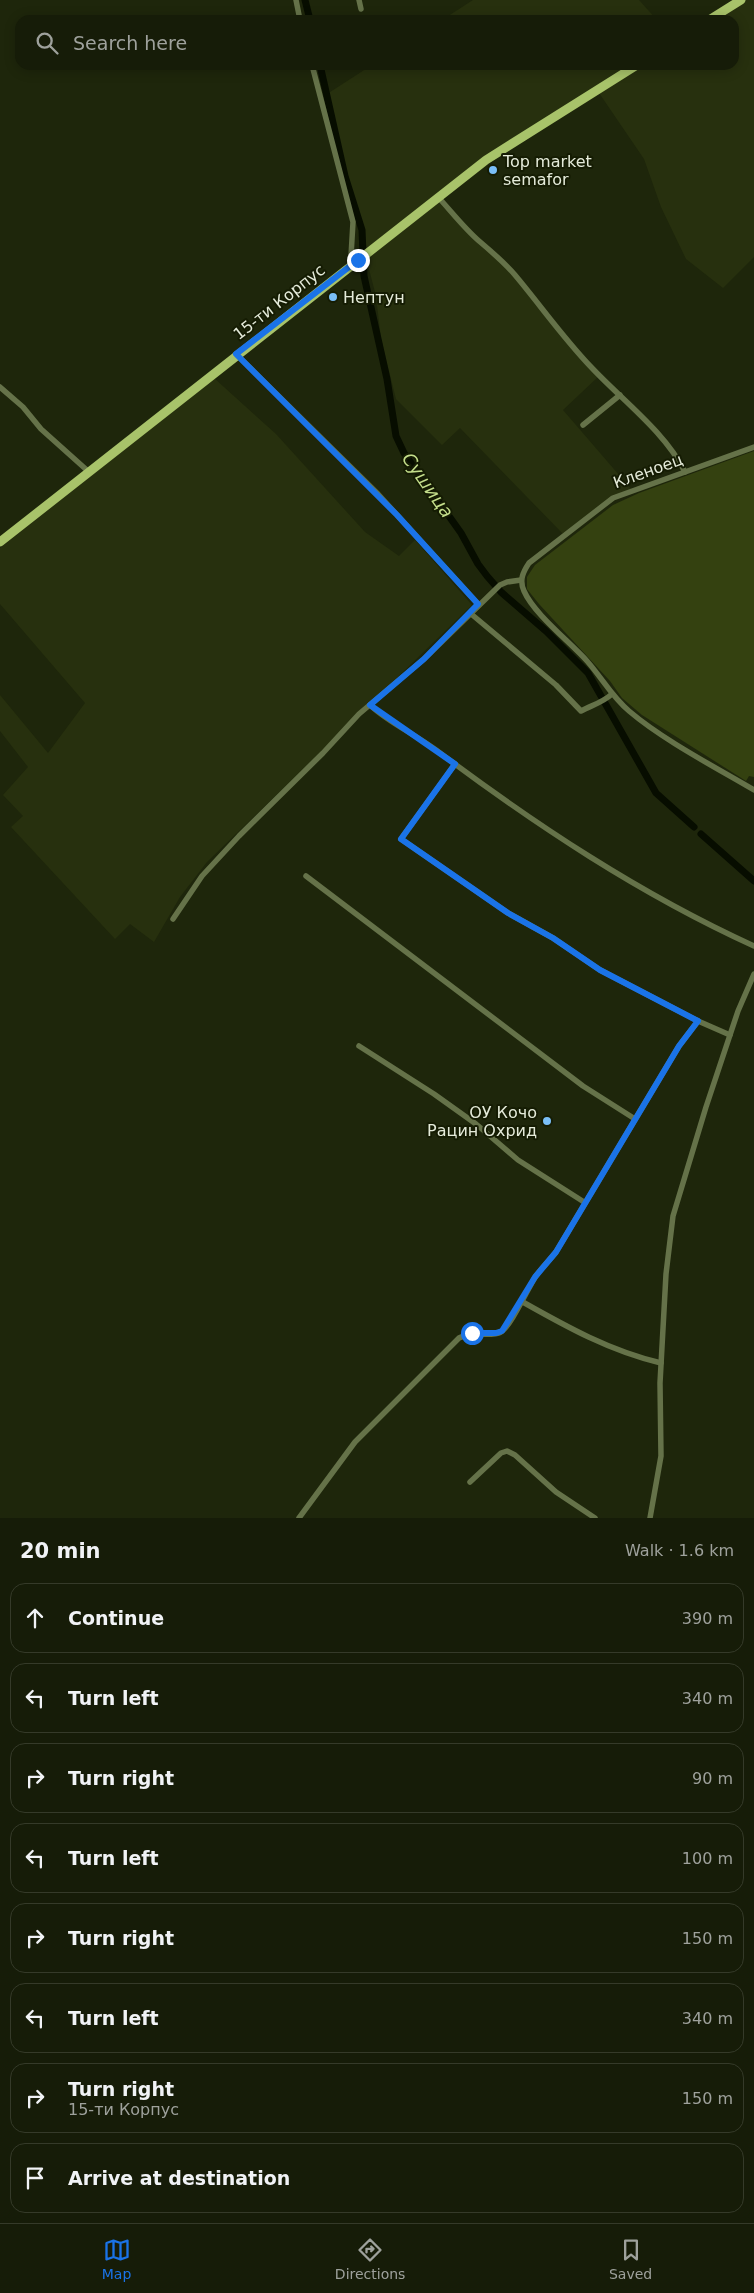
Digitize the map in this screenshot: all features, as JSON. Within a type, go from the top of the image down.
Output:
[{"type":"main road","points":[[717,15],[740,0]]},
{"type":"main road","name":"15-ти Корпус","points":[[0,542],[236,354],[486,160],[629,70]]},
{"type":"street","points":[[296,0],[299,15]]},
{"type":"street","points":[[360,0],[361,8]]},
{"type":"street","points":[[313,70],[353,222],[351,256],[356,261]]},
{"type":"street","points":[[438,197],[478,240],[504,262],[590,367],[620,395],[678,458],[686,472]]},
{"type":"street","points":[[236,354],[391,508],[478,604]]},
{"type":"street","points":[[0,387],[23,408],[41,429],[89,472]]},
{"type":"street","points":[[583,425],[620,395]]},
{"type":"street","name":"Кленоец","points":[[521,580],[523,572],[529,563],[605,503],[632,490],[754,447]]},
{"type":"street","points":[[173,919],[202,876],[359,714],[424,659],[478,604],[500,585],[507,582],[521,580],[529,599],[588,663],[612,694],[650,728],[754,790]]},
{"type":"street","points":[[470,613],[556,685],[581,711],[592,704],[599,704],[612,694]]},
{"type":"street","points":[[370,705],[548,832],[692,917],[754,946]]},
{"type":"street","points":[[455,764],[401,839],[508,913],[553,938],[600,970],[698,1021],[730,1035]]},
{"type":"street","points":[[306,876],[583,1086],[635,1119]]},
{"type":"street","points":[[650,1518],[661,1456],[661,1363],[666,1274],[673,1216],[730,1035],[754,974]]},
{"type":"street","points":[[299,1518],[355,1442],[452,1346],[465,1335],[502,1331],[540,1270],[556,1252],[584,1202],[683,1040],[698,1021]]},
{"type":"street","points":[[359,1046],[434,1094],[476,1124],[518,1160],[584,1202]]},
{"type":"street","points":[[521,1301],[587,1338],[621,1352],[661,1363]]},
{"type":"street","points":[[470,1482],[497,1456],[507,1451],[515,1455],[556,1492],[595,1518]]},
{"type":"shaded area","points":[[473,0],[639,0],[652,15],[450,15]]},
{"type":"shaded area","points":[[741,0],[754,0],[754,257],[723,288],[686,259],[661,207],[644,159],[597,90],[486,160],[441,200],[493,251],[599,376],[563,410],[632,490],[613,498],[564,535],[460,428],[442,445],[396,399],[381,339],[376,296],[365,254],[362,230],[327,94],[364,70],[739,70],[739,15],[717,15]]},
{"type":"shaded area","points":[[214,378],[276,434],[365,532],[399,556],[415,540],[472,605],[207,862],[180,897],[154,942],[130,924],[115,939],[11,827],[23,816],[3,795],[28,767],[0,731],[0,695],[48,753],[85,703],[0,604],[0,548]]},
{"type":"shaded area","points":[[754,451],[754,777],[749,776],[746,781],[642,715],[622,698],[610,681],[527,589],[527,577],[535,565],[613,505],[639,493]]},
{"type":"waterway","name":"Сушица","points":[[305,0],[309,15]]},
{"type":"waterway","name":"Сушица","points":[[321,70],[345,176],[362,230],[364,276],[387,379],[396,436],[404,453],[461,533],[487,576],[501,592],[546,631],[588,673],[656,793],[694,827]]},
{"type":"waterway","name":"Сушица","points":[[701,834],[754,881]]},
{"type":"place","name":"Top market semafor","points":[[493,170]]},
{"type":"place","name":"Нептун","points":[[333,297]]},
{"type":"place","name":"ОУ Кочо Рацин Охрид","points":[[547,1121]]},
{"type":"route","points":[[358,260],[236,354],[378,494],[478,604],[424,659],[370,705],[377,712],[424,741],[455,764],[401,839],[508,913],[553,938],[600,970],[698,1021],[687,1033],[616,1153],[584,1202],[556,1252],[535,1277],[508,1324],[502,1331],[496,1333],[472,1333]]}]
